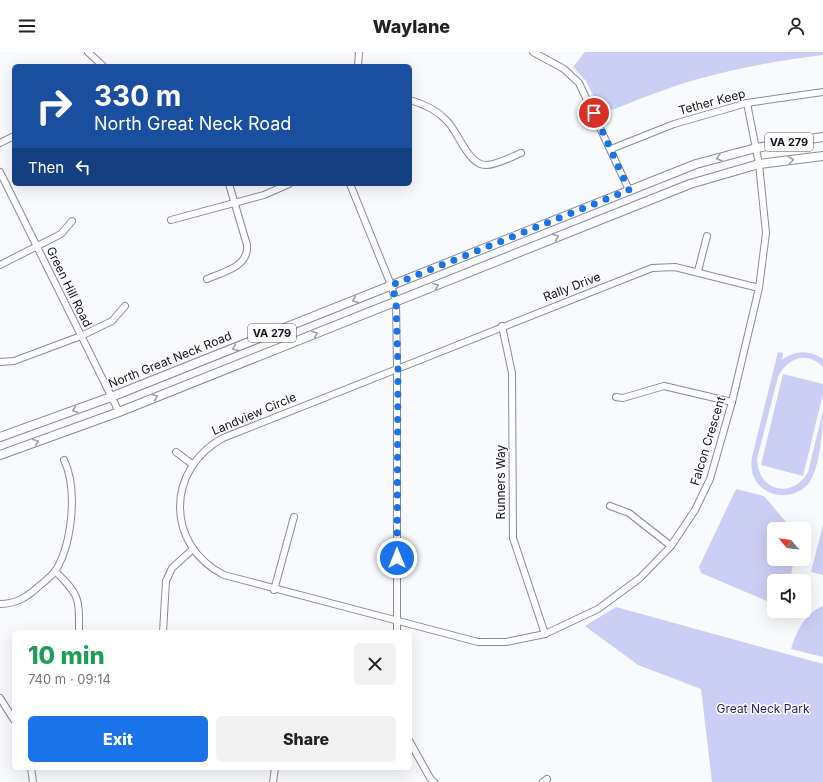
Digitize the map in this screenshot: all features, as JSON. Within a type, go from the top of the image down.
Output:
[{"type":"main road","name":"North Great Neck Road","points":[[0,438],[111,397],[696,164],[756,148],[823,137]]},
{"type":"main road","name":"VA 279","points":[[0,455],[119,412],[690,184],[759,164],[823,156]]},
{"type":"street","points":[[88,52],[101,64]]},
{"type":"street","points":[[358,64],[359,52]]},
{"type":"street","points":[[533,52],[564,69],[579,83],[629,190]]},
{"type":"street","name":"Tether Keep","points":[[611,149],[674,124],[747,103],[823,92]]},
{"type":"street","points":[[412,101],[431,108],[448,121],[470,157],[477,163],[489,165],[521,153]]},
{"type":"street","name":"Falcon Crescent","points":[[397,622],[478,642],[506,642],[544,634],[598,609],[640,578],[671,546],[695,510],[710,479],[732,402],[759,288],[766,233],[759,164],[747,103]]},
{"type":"street","points":[[0,143],[12,137]]},
{"type":"street","name":"Green Hill Road","points":[[0,172],[119,412]]},
{"type":"street","points":[[207,279],[237,266],[246,256],[247,245],[233,204],[229,186]]},
{"type":"street","points":[[171,220],[264,195],[284,186]]},
{"type":"street","points":[[351,186],[392,285],[396,302],[398,368],[397,630]]},
{"type":"street","points":[[0,265],[61,234],[72,222]]},
{"type":"street","points":[[698,271],[708,236]]},
{"type":"street","name":"Rally Drive","points":[[398,368],[652,268],[675,267],[698,271],[759,288]]},
{"type":"street","points":[[0,362],[14,361],[81,336],[112,321],[125,306]]},
{"type":"street","name":"Runners Way","points":[[502,326],[512,373],[513,538],[544,634]]},
{"type":"street","name":"Landview Circle","points":[[397,622],[274,590],[224,575],[207,566],[193,549],[184,532],[180,509],[181,488],[192,464],[206,448],[223,438],[398,368]]},
{"type":"street","points":[[616,397],[623,398],[664,386],[732,402]]},
{"type":"street","points":[[176,452],[192,464]]},
{"type":"street","points":[[0,604],[6,604],[26,598],[55,571],[67,544],[71,521],[70,472],[64,460]]},
{"type":"street","points":[[610,506],[629,513],[671,546]]},
{"type":"street","points":[[274,590],[294,517]]},
{"type":"street","points":[[163,630],[166,581],[172,568],[193,549]]},
{"type":"street","points":[[55,571],[74,591],[79,605],[79,630]]},
{"type":"street","points":[[0,698],[12,717]]},
{"type":"street","points":[[412,746],[430,778],[434,782]]},
{"type":"street","points":[[31,770],[33,782]]},
{"type":"street","points":[[273,782],[275,770]]},
{"type":"green space","points":[[585,52],[823,52],[823,55],[762,64],[702,78],[664,90],[602,114],[586,81],[573,67]]},
{"type":"green space","points":[[778,352],[783,353],[782,360],[792,354],[802,352],[813,354],[823,359],[823,367],[810,359],[798,358],[782,370],[778,377],[757,459],[759,470],[769,485],[785,489],[801,481],[808,472],[823,411],[820,448],[813,476],[803,489],[789,495],[774,494],[767,491],[756,481],[752,472],[752,457]]},
{"type":"green space","points":[[783,374],[823,384],[823,394],[803,476],[761,465]]},
{"type":"green space","points":[[736,489],[764,496],[786,522],[767,522],[767,566],[793,566],[791,574],[767,574],[767,601],[701,573],[699,567]]},
{"type":"green space","points":[[823,525],[823,575],[811,572]]},
{"type":"green space","points":[[823,606],[823,657],[791,649],[802,624],[806,618],[811,618],[811,613]]},
{"type":"green space","name":"Great Neck Park","points":[[616,607],[823,664],[823,782],[712,782],[701,689],[638,665],[585,626]]},
{"type":"route","points":[[397,558],[398,368],[396,302],[392,285],[629,190],[594,113]]}]
